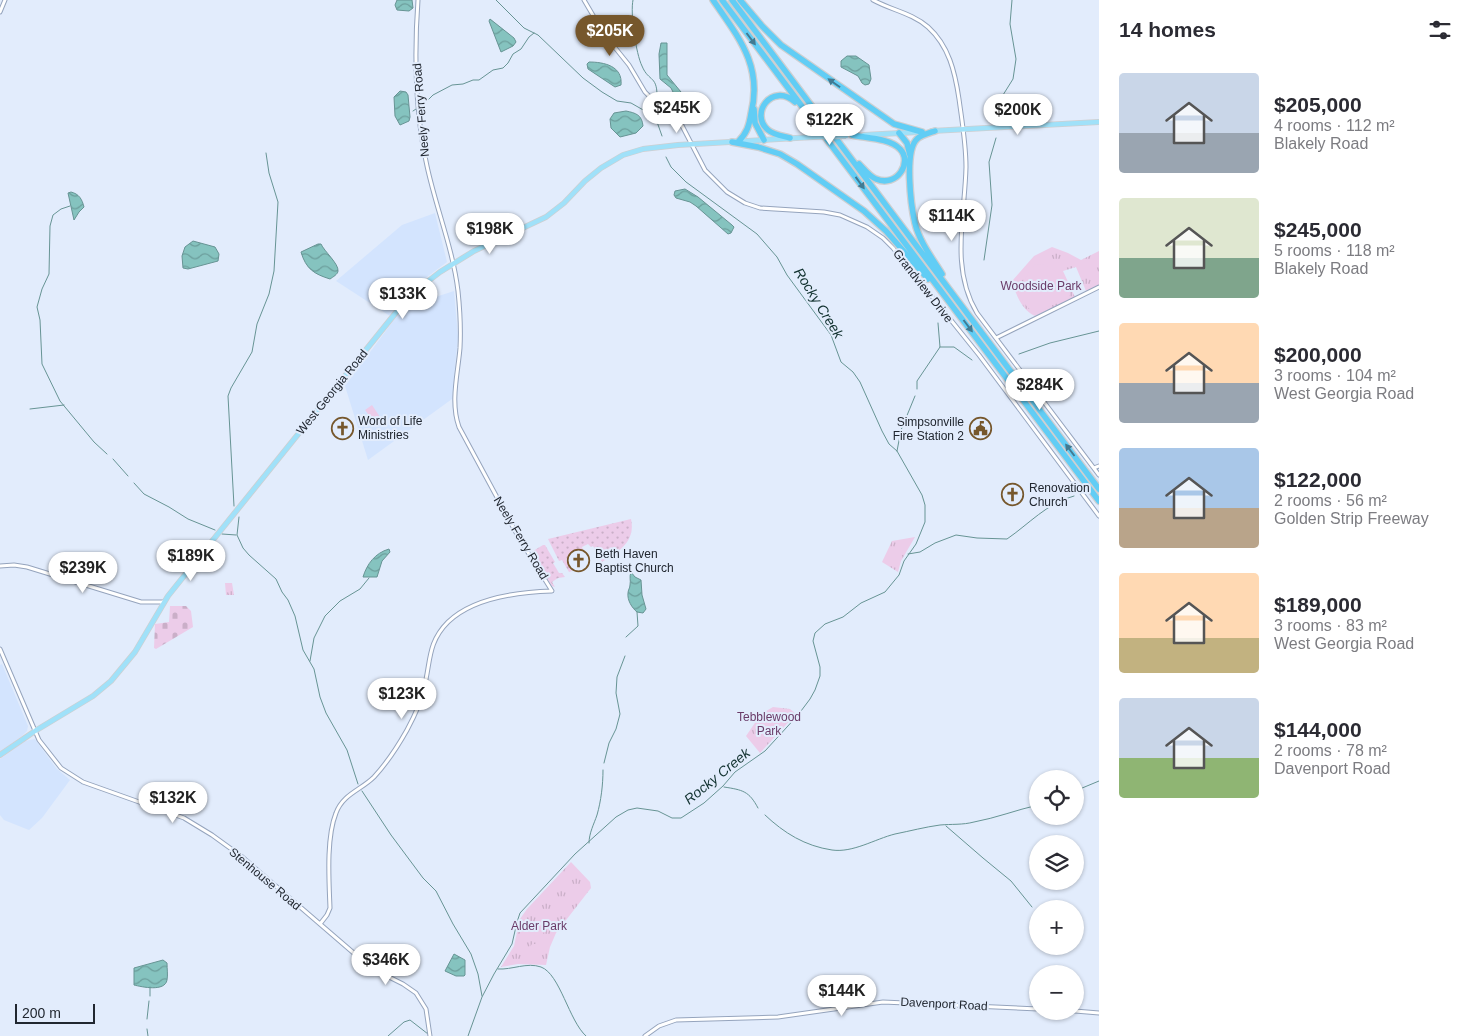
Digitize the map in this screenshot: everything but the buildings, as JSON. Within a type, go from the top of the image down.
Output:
[{"type":"highway","points":[[713,0],[746,50],[754,75],[756,94],[748,129],[744,136],[735,142]]},
{"type":"highway","points":[[722,0],[1099,501]]},
{"type":"highway","points":[[732,0],[1099,489]]},
{"type":"highway","points":[[740,0],[781,45],[894,124],[922,132]]},
{"type":"highway","points":[[790,138],[772,133],[764,126],[761,115],[765,103],[776,96],[784,96],[791,99],[805,112]]},
{"type":"highway","points":[[754,105],[756,123],[764,140]]},
{"type":"highway","points":[[935,131],[919,137],[913,146],[910,190],[915,223],[923,243],[957,299]]},
{"type":"highway","points":[[899,133],[906,143],[911,158]]},
{"type":"highway","points":[[845,151],[874,179],[885,182],[893,180],[901,174],[904,159],[901,149],[889,142],[849,136]]},
{"type":"highway","points":[[735,142],[780,154],[864,210],[886,231],[952,305]]},
{"type":"main road","name":"West Georgia Road","points":[[0,755],[35,731],[93,696],[111,681],[135,652],[165,602],[188,571],[398,310],[426,282],[474,251],[546,217],[564,203],[585,181],[617,158],[643,149],[692,144],[1099,122]]},
{"type":"street","points":[[0,12],[5,0]]},
{"type":"street","name":"Neely Ferry Road","points":[[320,924],[330,908],[331,843],[336,812],[346,797],[373,778],[406,732],[422,697],[431,647],[436,635],[452,618],[474,605],[524,592],[552,591],[519,538],[457,421],[455,400],[460,328],[458,292],[453,263],[426,164],[420,125],[416,73],[418,0]]},
{"type":"street","name":"Grandview Drive","points":[[584,0],[607,39],[629,65],[645,92],[653,100],[669,108],[677,116],[705,170],[727,192],[745,203],[760,208],[824,212],[840,215],[868,227],[894,248],[979,356],[1099,516]]},
{"type":"street","points":[[873,0],[918,20],[928,27],[941,42],[955,71],[966,166],[961,250],[962,273],[970,302],[1099,474]]},
{"type":"street","points":[[996,338],[1099,287]]},
{"type":"street","points":[[1094,468],[1099,466]]},
{"type":"street","points":[[0,566],[14,565],[27,567],[135,600],[152,603],[165,602]]},
{"type":"street","name":"Stenhouse Road","points":[[0,649],[35,731],[47,752],[67,773],[83,782],[193,822],[241,856],[320,924]]},
{"type":"street","points":[[320,924],[356,956],[379,972],[416,993],[426,1009],[430,1036]]},
{"type":"street","name":"Davenport Road","points":[[645,1036],[659,1026],[676,1020],[778,1017],[889,1002],[1029,1009]]},
{"type":"street","points":[[1084,1012],[1099,1013]]},
{"type":"shaded area","points":[[435,213],[447,262],[423,280],[390,316],[336,281],[402,225]]},
{"type":"shaded area","points":[[454,291],[458,337],[452,399],[368,460],[345,386],[396,317],[408,306]]},
{"type":"shaded area","points":[[2,664],[28,726],[27,731],[22,736],[0,752],[0,665]]},
{"type":"shaded area","points":[[35,739],[56,768],[70,780],[42,818],[29,830],[4,820],[0,815],[0,759],[25,741]]},
{"type":"green space","name":"Woodside Park","points":[[1052,247],[1081,260],[1099,251],[1099,285],[1086,291],[1076,267],[1063,271],[1075,297],[1035,316],[1023,306],[1012,281],[1034,256]]},
{"type":"green space","points":[[1044,264],[1062,277],[1068,286],[1069,297],[1036,313],[1024,303],[1020,291],[1034,265]]},
{"type":"green space","points":[[372,405],[380,417],[374,422],[365,410]]},
{"type":"green space","points":[[631,519],[632,527],[629,540],[620,550],[602,562],[593,546],[591,547],[588,544],[582,547],[583,550],[566,560],[572,571],[569,572],[562,560],[559,561],[548,539]]},
{"type":"green space","points":[[915,537],[901,561],[898,572],[882,562],[892,541]]},
{"type":"green space","points":[[545,545],[555,562],[553,563],[559,573],[562,573],[565,577],[558,578],[552,582],[555,587],[552,586],[530,553]]},
{"type":"green space","points":[[225,583],[232,583],[234,595],[226,595]]},
{"type":"green space","points":[[170,606],[186,606],[191,611],[193,627],[156,649],[154,648],[155,624],[169,622]]},
{"type":"green space","name":"Tebblewood Park","points":[[773,707],[790,709],[796,714],[760,753],[746,736],[761,714]]},
{"type":"green space","name":"Alder Park","points":[[571,862],[590,882],[591,888],[556,933],[550,947],[546,965],[518,964],[501,967],[514,946],[520,919]]},
{"type":"green space","points":[[538,925],[544,931],[538,937],[532,931]]},
{"type":"green space","points":[[532,944],[537,944],[541,947],[541,956],[535,957],[529,954],[529,948]]},
{"type":"water","points":[[397,0],[412,0],[413,8],[409,11],[397,10],[395,5]]},
{"type":"water","points":[[490,19],[514,38],[516,42],[513,46],[501,52],[489,21]]},
{"type":"water","points":[[661,43],[667,43],[667,75],[681,92],[681,98],[677,100],[671,88],[660,79],[659,54]]},
{"type":"water","points":[[847,56],[856,56],[869,65],[871,79],[869,84],[865,85],[858,76],[841,67],[841,61]]},
{"type":"water","points":[[589,62],[606,64],[616,69],[621,79],[621,85],[615,87],[588,69],[587,64]]},
{"type":"water","points":[[400,91],[406,92],[408,95],[410,117],[409,121],[400,125],[395,116],[394,97]]},
{"type":"water","points":[[626,111],[638,115],[643,126],[636,133],[620,137],[611,128],[610,119],[614,113]]},
{"type":"water","points":[[685,189],[698,197],[732,225],[734,227],[731,233],[728,234],[690,202],[676,198],[674,195],[675,191]]},
{"type":"water","points":[[71,192],[80,197],[84,207],[74,220],[68,193]]},
{"type":"water","points":[[193,241],[215,247],[219,254],[218,261],[188,269],[183,268],[182,256],[185,247]]},
{"type":"water","points":[[321,244],[338,268],[337,273],[330,279],[311,270],[305,263],[301,252]]},
{"type":"water","points":[[389,549],[390,552],[382,561],[377,577],[363,577],[372,560],[380,553]]},
{"type":"water","points":[[631,572],[641,580],[642,595],[646,609],[643,613],[635,610],[628,598]]},
{"type":"water","points":[[454,954],[465,960],[464,976],[456,976],[445,971]]},
{"type":"water","points":[[163,960],[167,963],[165,984],[153,988],[134,985],[134,968]]},
{"type":"waterway","points":[[496,0],[524,28],[538,35],[583,78],[617,101],[631,103],[656,119]]},
{"type":"waterway","name":"Rocky Creek","points":[[633,0],[633,23],[638,52],[645,71],[655,82],[657,100]]},
{"type":"waterway","points":[[1006,118],[998,103],[1013,79],[1016,59],[1010,24],[1012,0]]},
{"type":"waterway","points":[[420,108],[433,95],[452,85],[479,80],[493,70],[503,68],[513,54],[521,49],[534,33]]},
{"type":"waterway","name":"Rocky Creek","points":[[657,104],[656,119],[662,136]]},
{"type":"waterway","points":[[984,260],[992,205],[989,162],[996,138]]},
{"type":"waterway","points":[[234,506],[228,396],[252,352],[257,324],[269,294],[274,271],[278,202],[269,173],[266,153]]},
{"type":"waterway","name":"Rocky Creek","points":[[468,1036],[482,997],[512,944],[520,913],[575,854],[616,817],[628,810],[637,808],[658,811],[672,818],[681,818],[704,803],[735,772],[765,751],[798,715],[815,690],[820,676],[820,667],[813,641],[815,633],[825,624],[843,617],[861,603],[885,592],[899,575],[904,561],[916,544],[925,522],[925,505],[922,495],[897,451],[889,444],[860,382],[853,372],[841,362],[831,335],[787,275],[777,257],[757,234],[686,182],[671,167],[666,157]]},
{"type":"waterway","points":[[70,206],[61,209],[53,215],[50,226],[49,274],[37,307],[40,320],[42,364],[60,401],[94,442],[107,454]]},
{"type":"waterway","points":[[917,389],[917,381],[940,347],[938,323]]},
{"type":"waterway","points":[[1019,354],[1050,343],[1099,331]]},
{"type":"waterway","points":[[940,347],[954,347],[972,360]]},
{"type":"waterway","points":[[897,451],[901,430],[915,396]]},
{"type":"waterway","points":[[30,409],[64,405]]},
{"type":"waterway","points":[[113,459],[128,476]]},
{"type":"waterway","points":[[134,483],[144,494],[188,519],[215,530]]},
{"type":"waterway","points":[[908,554],[920,552],[935,543],[956,535],[1007,539],[1047,509],[1064,499],[1074,496]]},
{"type":"waterway","points":[[239,517],[237,535],[243,548],[276,579],[288,600],[295,616],[303,650],[314,669],[320,697],[326,713],[347,750],[358,784]]},
{"type":"waterway","points":[[222,534],[236,535]]},
{"type":"waterway","points":[[310,661],[314,638],[325,616],[340,601],[360,589],[369,578]]},
{"type":"waterway","points":[[626,637],[638,626],[637,612]]},
{"type":"waterway","points":[[604,763],[620,714],[616,693],[617,677],[625,656]]},
{"type":"waterway","points":[[589,843],[600,804],[603,770]]},
{"type":"waterway","points":[[1084,787],[1099,781]]},
{"type":"waterway","points":[[724,787],[745,792],[752,798],[758,808]]},
{"type":"waterway","points":[[362,791],[391,835],[423,878],[436,891],[471,954],[478,974],[482,996]]},
{"type":"waterway","points":[[765,815],[787,833],[804,842],[822,848],[840,850],[856,848],[895,834],[940,825],[970,823],[1029,807]]},
{"type":"waterway","points":[[946,826],[1011,881],[1029,903]]},
{"type":"waterway","points":[[498,969],[530,965],[541,967],[548,971],[559,988],[574,1020],[586,1036]]},
{"type":"waterway","points":[[150,987],[150,996]]},
{"type":"waterway","points":[[147,1019],[149,1001]]},
{"type":"waterway","name":"Rocky Creek","points":[[388,1036],[404,1022],[410,1020],[428,1034]]},
{"type":"waterway","points":[[147,1029],[148,1036]]},
{"type":"place","name":"Word of Life Ministries","points":[[342,428]]},
{"type":"place","name":"Simpsonville Fire Station 2","points":[[980,429]]},
{"type":"place","name":"Renovation Church","points":[[1013,495]]},
{"type":"place","name":"Beth Haven Baptist Church","points":[[579,561]]}]
